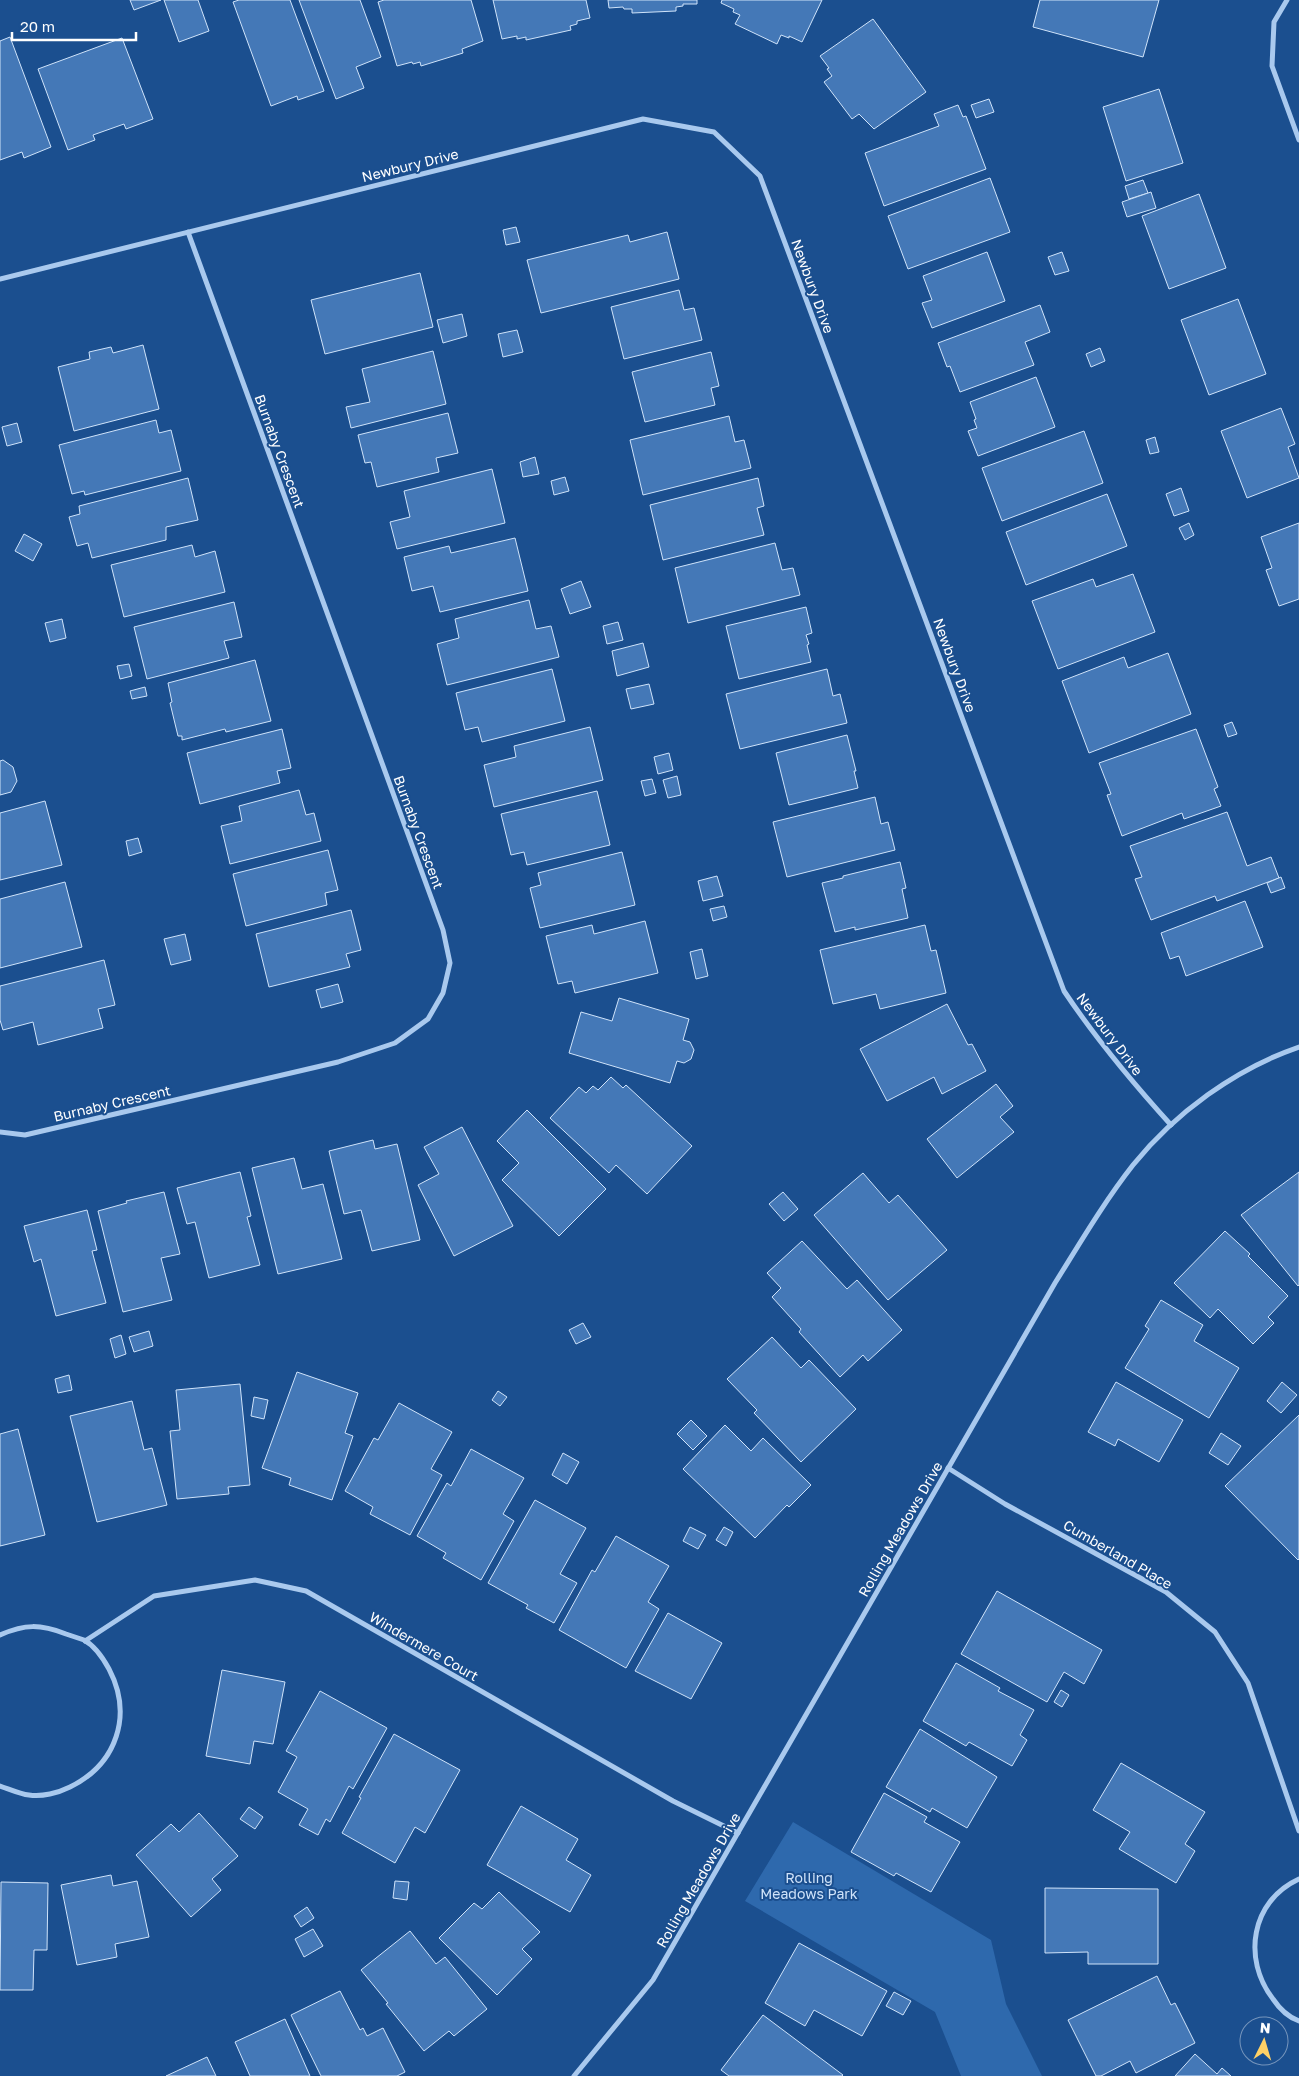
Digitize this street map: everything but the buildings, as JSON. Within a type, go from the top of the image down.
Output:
[{"type":"street","points":[[1287,0],[1274,22],[1272,66],[1299,140]]},
{"type":"street","name":"Newbury Drive","points":[[0,279],[642,119],[714,132],[760,176],[1064,991],[1093,1034],[1171,1125]]},
{"type":"street","name":"Burnaby Crescent","points":[[0,1132],[26,1135],[338,1062],[395,1043],[428,1019],[443,993],[450,963],[443,930],[188,232]]},
{"type":"street","name":"Rolling Meadows Drive","points":[[574,2076],[653,1980],[1055,1283],[1096,1218],[1134,1165],[1171,1125],[1228,1081],[1299,1047]]},
{"type":"street","name":"Cumberland Place","points":[[948,1468],[1005,1504],[1166,1592],[1215,1632],[1248,1683],[1299,1831]]},
{"type":"street","name":"Windermere Court","points":[[85,1641],[154,1596],[255,1580],[306,1591],[673,1801],[738,1833]]},
{"type":"street","points":[[0,1635],[16,1628],[46,1626],[85,1641],[103,1658],[117,1684],[121,1714],[114,1743],[107,1757],[86,1779],[58,1792],[29,1795],[0,1786]]},
{"type":"street","points":[[1299,1879],[1288,1884],[1266,1907],[1255,1932],[1254,1960],[1262,1985],[1279,2008],[1299,2021]]},
{"type":"green space","name":"Rolling Meadows Park","points":[[793,1822],[991,1940],[1006,2004],[1042,2076],[961,2076],[935,2012],[745,1901]]}]
